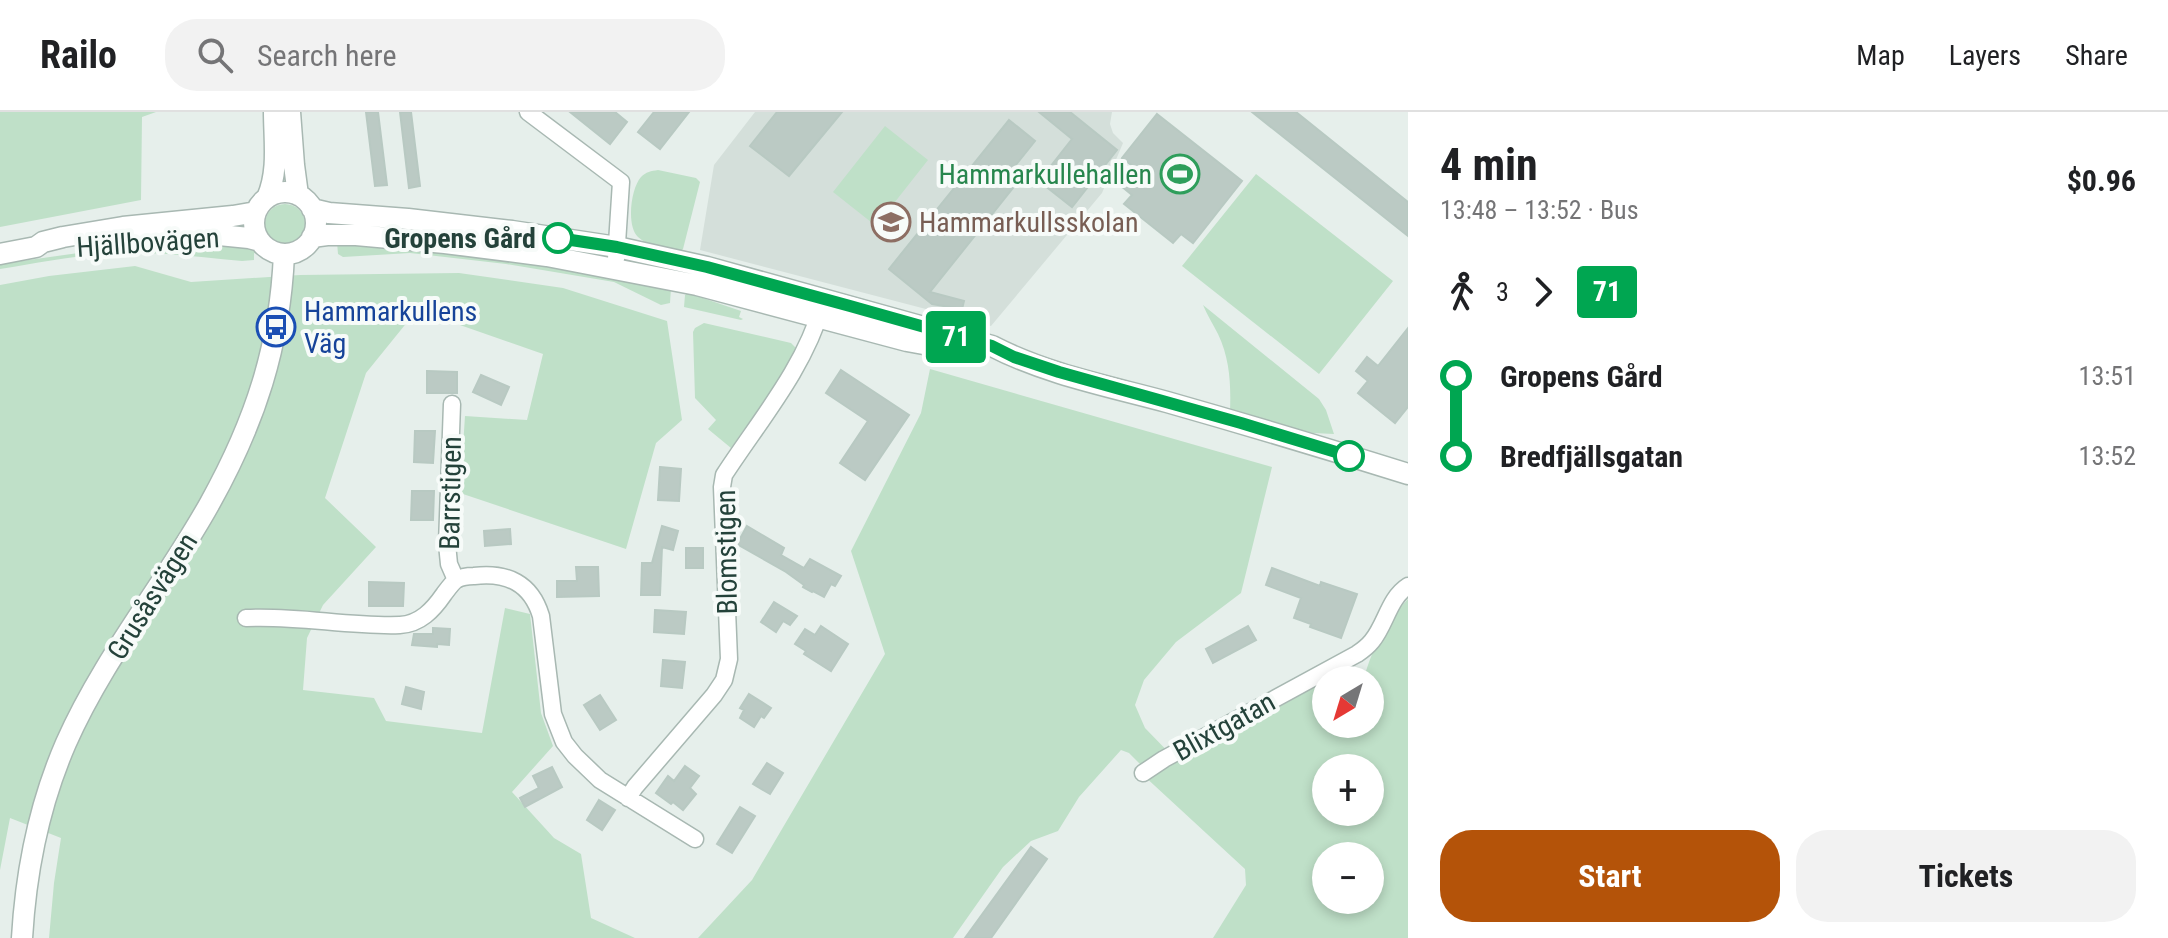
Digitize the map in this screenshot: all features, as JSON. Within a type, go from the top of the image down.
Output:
[{"type":"street","points":[[274,112],[274,174],[254,225],[260,241],[271,251],[284,254],[299,250],[312,237],[316,225],[305,202],[294,165],[290,112]]},
{"type":"street","points":[[528,112],[621,182],[614,268]]},
{"type":"street","points":[[261,205],[284,192],[329,213],[512,231],[617,247],[707,267],[907,341],[1014,357],[1408,474]]},
{"type":"street","name":"Hjällbovägen","points":[[36,247],[43,242],[123,227],[233,216],[261,205]]},
{"type":"street","name":"Hjällbovägen","points":[[0,254],[36,247],[49,249],[103,242],[219,235],[260,241]]},
{"type":"street","points":[[312,237],[356,235],[547,256],[821,309]]},
{"type":"street","name":"Grusåsvägen","points":[[22,938],[29,864],[42,808],[76,721],[210,504],[255,411],[276,327],[284,254]]},
{"type":"street","name":"Blomstigen","points":[[628,798],[724,680],[729,659],[724,475],[798,365],[821,309]]},
{"type":"street","name":"Barrstigen","points":[[452,404],[447,544],[449,564],[456,580]]},
{"type":"street","points":[[246,618],[409,624],[423,618],[456,580],[479,575],[496,576],[522,586],[534,597],[541,616],[553,714],[569,749],[596,778],[695,839]]},
{"type":"street","name":"Blixtgatan","points":[[1143,773],[1370,645],[1395,600],[1408,586]]},
{"type":"shaded area","name":"Hammarkullsskolan","points":[[755,112],[1112,112],[1110,124],[1113,133],[1123,143],[1102,193],[991,326],[700,250],[714,165]]},
{"type":"green space","points":[[0,112],[156,112],[142,117],[141,200],[0,227]]},
{"type":"green space","points":[[885,126],[928,160],[876,226],[833,192]]},
{"type":"green space","points":[[658,170],[696,178],[700,182],[683,249],[679,253],[642,240],[632,225],[631,207],[638,182],[645,174]]},
{"type":"green space","points":[[1256,174],[1393,281],[1319,374],[1182,266]]},
{"type":"green space","points":[[285,204],[299,210],[305,224],[299,238],[285,244],[271,238],[265,224],[271,210]]},
{"type":"green space","points":[[337,242],[496,256],[671,288],[670,303],[661,305],[614,282],[506,264],[410,253],[343,257],[338,254]]},
{"type":"green space","points":[[208,243],[256,248],[263,256],[254,253],[254,260],[242,261],[119,253],[0,269],[0,264],[107,249]]},
{"type":"green space","points":[[135,266],[191,282],[300,275],[459,273],[563,288],[667,321],[682,420],[656,443],[626,549],[460,493],[465,416],[527,420],[543,354],[417,310],[366,373],[325,498],[376,547],[323,605],[307,638],[303,690],[374,698],[386,721],[482,733],[505,608],[530,614],[541,713],[553,746],[512,792],[554,838],[581,854],[591,918],[635,938],[49,938],[61,838],[10,818],[0,870],[0,285]]},
{"type":"green space","points":[[688,293],[741,311],[739,317],[743,319],[684,307]]},
{"type":"green space","points":[[1203,305],[1319,399],[1334,434],[1313,433],[1230,412],[1230,382],[1225,353]]},
{"type":"green space","points":[[704,323],[791,343],[796,348],[778,381],[731,448],[708,429],[716,420],[695,398],[693,332]]},
{"type":"green space","points":[[930,369],[1272,467],[1241,593],[1176,642],[1144,680],[1135,705],[1145,728],[1180,764],[1312,688],[1312,738],[1384,738],[1384,666],[1368,666],[1383,632],[1408,599],[1408,938],[1213,938],[1246,885],[1245,869],[1142,774],[1137,768],[1140,764],[1129,753],[1121,750],[1079,797],[1058,831],[1031,841],[1003,867],[953,938],[698,938],[752,880],[885,654],[851,551],[921,413]]},
{"type":"building","points":[[366,112],[378,112],[387,185],[375,186]]},
{"type":"building","points":[[400,112],[411,112],[420,186],[409,188]]},
{"type":"building","points":[[570,112],[615,112],[627,122],[610,144]]},
{"type":"building","points":[[654,112],[689,112],[660,149],[638,132]]},
{"type":"building","points":[[777,112],[842,112],[789,176],[750,146]]},
{"type":"building","points":[[1039,112],[1070,112],[1117,150],[1072,207],[1039,181],[1072,139]]},
{"type":"building","points":[[1252,112],[1296,112],[1408,202],[1408,236]]},
{"type":"building","name":"Hammarkullehallen","points":[[1157,114],[1242,181],[1193,243],[1181,234],[1173,243],[1124,204],[1132,195],[1120,185],[1134,167],[1122,158]]},
{"type":"building","points":[[1009,120],[1035,141],[1015,166],[1024,174],[930,292],[964,301],[962,309],[932,304],[889,269]]},
{"type":"building","points":[[1408,328],[1408,407],[1395,423],[1358,393],[1368,381],[1356,371],[1367,357],[1378,366]]},
{"type":"building","points":[[841,370],[909,415],[865,480],[840,463],[868,421],[826,393]]},
{"type":"building","points":[[427,371],[457,372],[457,393],[427,393]]},
{"type":"building","points":[[481,375],[509,387],[501,405],[473,392]]},
{"type":"building","points":[[415,431],[435,431],[433,463],[414,462]]},
{"type":"building","points":[[660,467],[681,469],[679,501],[658,500]]},
{"type":"building","points":[[412,491],[434,491],[433,520],[411,520]]},
{"type":"building","points":[[662,526],[678,531],[673,550],[662,547],[660,595],[641,595],[642,563],[652,563]]},
{"type":"building","points":[[747,526],[784,548],[781,555],[804,568],[810,559],[841,576],[835,586],[831,584],[824,597],[812,592],[786,572],[737,544]]},
{"type":"building","points":[[510,529],[511,544],[485,546],[484,531]]},
{"type":"building","points":[[686,548],[703,548],[703,568],[686,568]]},
{"type":"building","points":[[576,567],[598,567],[599,596],[557,597],[557,581],[577,581]]},
{"type":"building","points":[[1272,568],[1320,586],[1321,582],[1357,594],[1341,638],[1294,618],[1301,598],[1266,585]]},
{"type":"building","points":[[369,582],[404,583],[403,606],[369,606]]},
{"type":"building","points":[[774,602],[797,616],[790,625],[783,621],[776,632],[761,622]]},
{"type":"building","points":[[655,610],[686,612],[684,634],[654,632]]},
{"type":"building","points":[[821,626],[848,644],[831,671],[804,654],[806,651],[795,644],[805,629],[815,635]]},
{"type":"building","points":[[1248,626],[1256,640],[1213,663],[1206,649]]},
{"type":"building","points":[[433,628],[450,629],[449,645],[412,645],[414,634],[433,634]]},
{"type":"building","points":[[663,660],[685,662],[682,688],[661,686]]},
{"type":"building","points":[[406,687],[424,692],[421,709],[402,704]]},
{"type":"building","points":[[749,694],[771,708],[754,727],[740,718],[744,710],[740,708]]},
{"type":"building","points":[[600,695],[616,720],[600,730],[584,705]]},
{"type":"building","points":[[767,763],[783,773],[770,794],[753,784]]},
{"type":"building","points":[[685,766],[699,776],[690,788],[696,794],[683,810],[656,793],[668,776],[674,781]]},
{"type":"building","points":[[552,767],[562,787],[525,807],[520,798],[539,788],[533,776]]},
{"type":"building","points":[[599,800],[615,810],[602,830],[587,820]]},
{"type":"building","points":[[740,807],[755,816],[732,853],[717,844]]},
{"type":"building","points":[[1031,847],[1047,859],[991,938],[965,938]]},
{"type":"bus line","name":"71","points":[[558,238],[617,247],[707,267],[850,306],[992,346],[1059,372],[1349,456]]},
{"type":"place","name":"Hammarkullehallen","points":[[1180,174]]},
{"type":"place","name":"Hammarkullsskolan","points":[[891,222]]},
{"type":"place","name":"Gropens Gård","points":[[558,238]]},
{"type":"place","name":"Hammarkullens Väg","points":[[276,327]]}]
